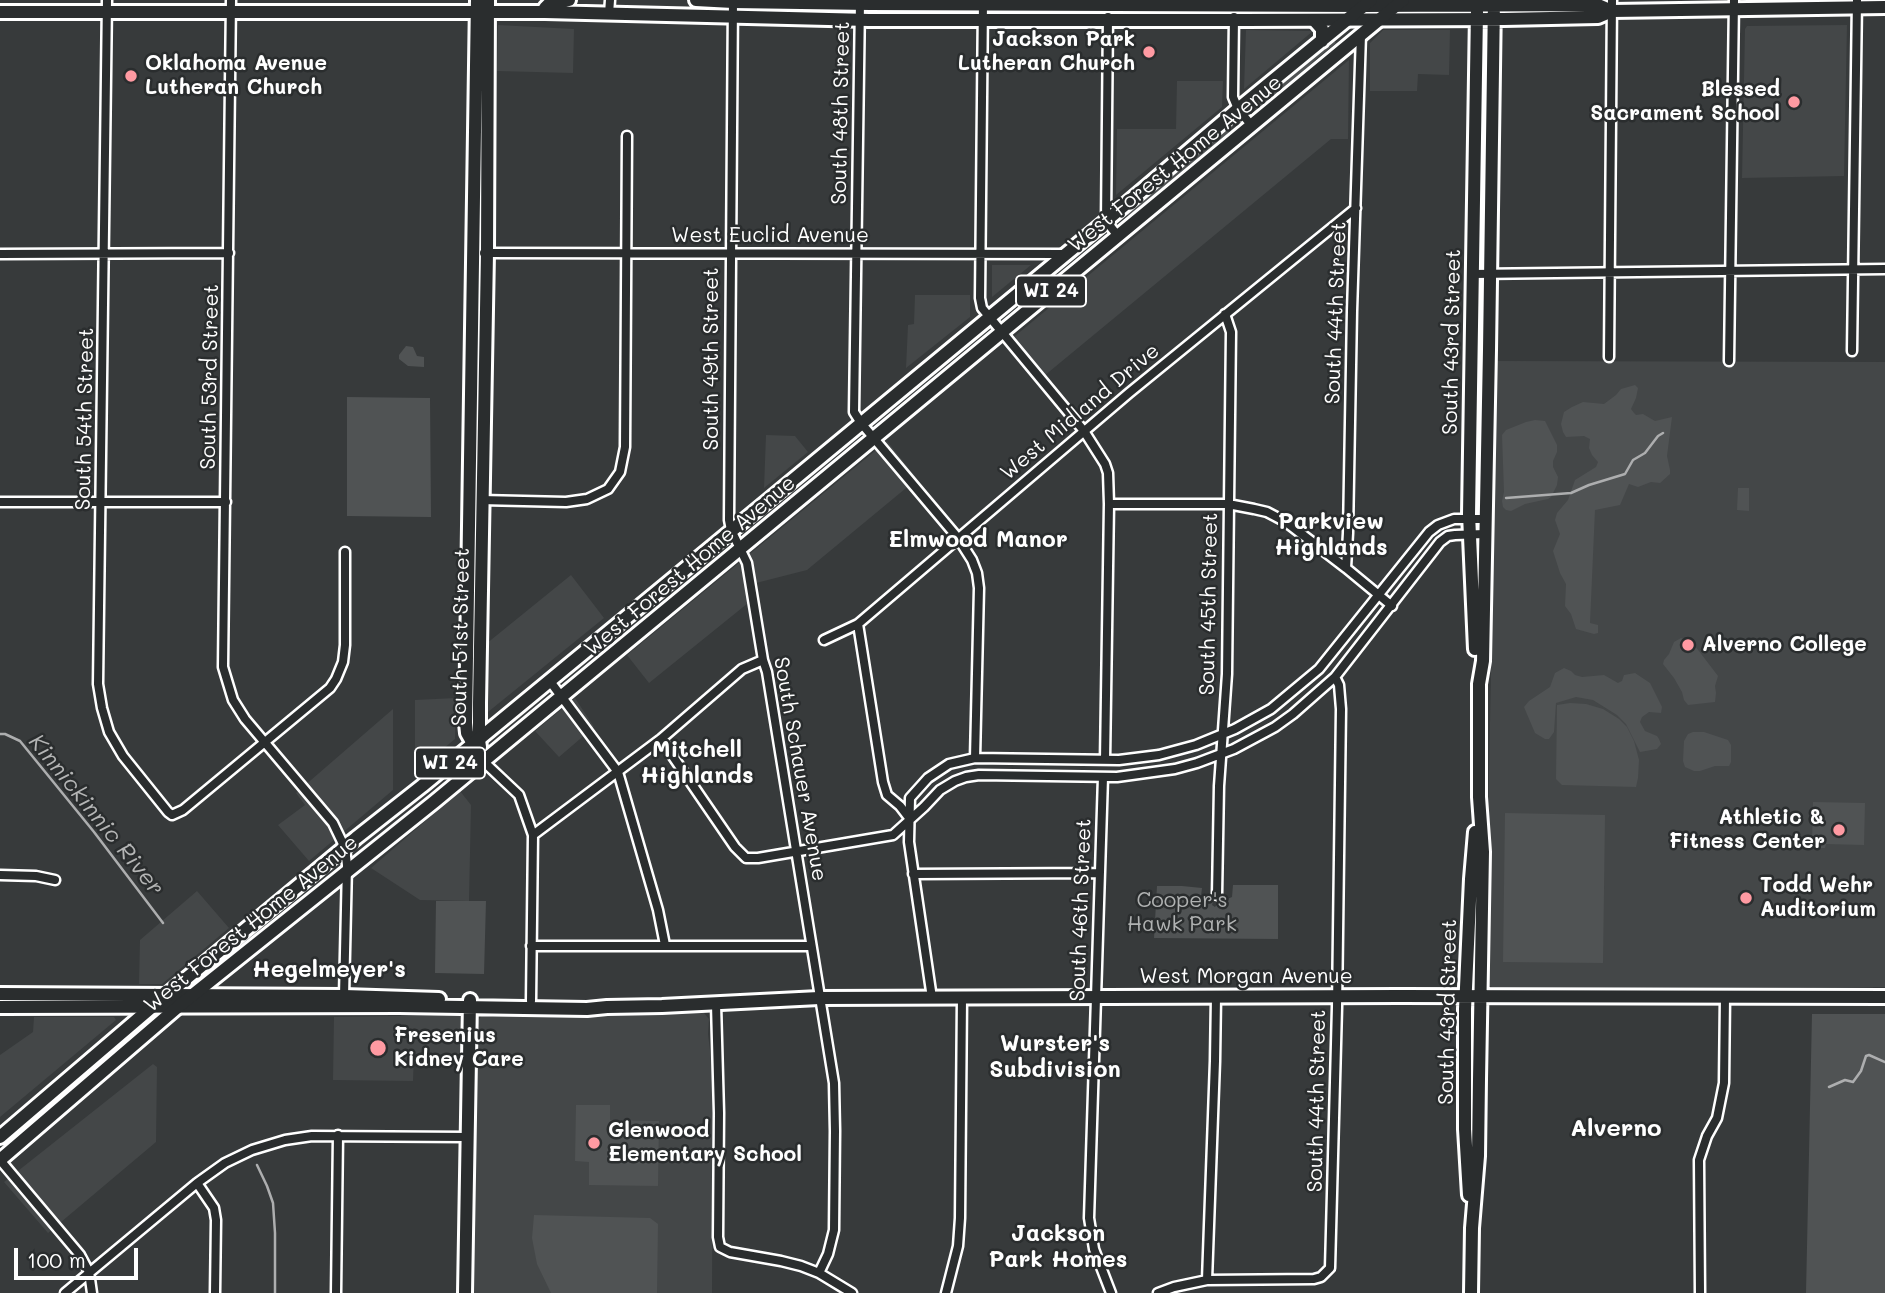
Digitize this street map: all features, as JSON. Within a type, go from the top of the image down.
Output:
[{"type":"main road","points":[[545,12],[548,5],[569,0]]},
{"type":"main road","points":[[696,0],[1234,3],[1361,9],[1380,19],[1598,17],[1612,6]]},
{"type":"main road","points":[[0,12],[107,6],[482,6],[545,12],[859,19],[1234,20],[1314,19],[1400,3],[1612,6],[1857,4],[1885,7]]},
{"type":"main road","name":"West Forest Home Avenue","points":[[0,1160],[192,995],[562,697],[741,548],[868,431],[996,324],[1118,236],[1400,3]]},
{"type":"main road","name":"South 43rd Street","points":[[1471,1293],[1472,1228],[1478,1156],[1483,852],[1479,797],[1479,684],[1469,518],[1477,3]]},
{"type":"main road","name":"South 43rd Street","points":[[1479,684],[1483,661],[1486,519],[1493,3]]},
{"type":"main road","name":"South 51st Street","points":[[482,6],[476,742],[483,761]]},
{"type":"main road","name":"West Forest Home Avenue","points":[[0,1137],[153,1006],[732,530],[868,431],[996,324],[1066,254],[1238,108],[1361,9]]},
{"type":"main road","points":[[1314,19],[1322,29],[1322,41]]},
{"type":"main road","name":"South 43rd Street","points":[[1472,1228],[1466,1165],[1465,1057],[1471,879],[1479,797]]},
{"type":"main road","name":"West Morgan Avenue","points":[[0,994],[192,995],[587,1009],[819,998],[1885,997]]},
{"type":"main road","name":"West Morgan Avenue","points":[[0,1007],[179,1006],[346,1001]]},
{"type":"main road","name":"West Morgan Avenue","points":[[470,1003],[531,1001],[607,1007]]},
{"type":"main road","points":[[465,1293],[470,1003]]},
{"type":"main road","points":[[1465,1057],[1480,1057]]},
{"type":"street","points":[[609,14],[610,0]]},
{"type":"street","name":"South 49th Street","points":[[733,1],[729,520],[741,548]]},
{"type":"street","name":"South 48th Street","points":[[860,2],[854,412],[868,431]]},
{"type":"street","points":[[984,2],[980,298],[982,308],[1084,431],[1105,464],[1109,484],[1105,760]]},
{"type":"street","points":[[1108,2],[1106,221],[1118,236]]},
{"type":"street","points":[[1234,3],[1233,97],[1252,126]]},
{"type":"street","points":[[1852,351],[1857,4]]},
{"type":"street","points":[[1730,361],[1734,5]]},
{"type":"street","name":"South 54th Street","points":[[107,6],[98,684],[102,708],[109,732],[123,756],[172,815],[183,810],[265,741]]},
{"type":"street","name":"South 53rd Street","points":[[231,6],[223,667],[233,701],[245,719],[333,823],[345,848]]},
{"type":"street","points":[[1609,357],[1612,6]]},
{"type":"street","name":"South 44th Street","points":[[1346,568],[1361,9]]},
{"type":"street","points":[[476,500],[566,502],[587,499],[608,489],[620,472],[625,447],[627,136]]},
{"type":"street","name":"West Midland Drive","points":[[824,640],[858,624],[1084,431],[1356,208]]},
{"type":"street","points":[[0,254],[229,253]]},
{"type":"street","name":"West Euclid Avenue","points":[[480,253],[1066,254]]},
{"type":"street","points":[[1473,274],[1885,269]]},
{"type":"street","name":"South 45th Street","points":[[1217,895],[1219,786],[1227,674],[1231,331],[1225,314]]},
{"type":"street","points":[[868,431],[958,538],[972,560],[978,581],[975,758]]},
{"type":"street","points":[[0,502],[226,502]]},
{"type":"street","points":[[1109,504],[1228,504],[1267,512],[1286,522],[1392,606]]},
{"type":"street","points":[[932,998],[909,842],[910,798],[936,772],[949,764],[975,758],[1105,760],[1159,755],[1196,746],[1223,734],[1270,709],[1312,676],[1429,532],[1454,519],[1486,519]]},
{"type":"street","points":[[661,739],[735,847],[746,858],[893,835],[940,790],[966,777],[1132,776],[1197,763],[1250,741],[1275,727],[1312,699],[1335,677],[1440,542],[1448,536],[1485,534]]},
{"type":"street","name":"South Schauer Avenue","points":[[741,548],[747,563],[767,672],[819,998]]},
{"type":"street","points":[[265,741],[330,688],[341,670],[344,654],[345,552]]},
{"type":"street","points":[[858,624],[883,782],[887,795],[910,819]]},
{"type":"street","points":[[533,835],[661,739],[742,669],[763,660]]},
{"type":"street","name":"South 44th Street","points":[[1208,1280],[1314,1279],[1327,1273],[1331,1262],[1341,709],[1339,685],[1335,677]]},
{"type":"street","points":[[549,680],[618,772],[658,910],[665,945]]},
{"type":"street","points":[[483,761],[519,795],[533,835],[531,1001]]},
{"type":"street","name":"South 46th Street","points":[[1103,777],[1089,1218],[1094,1249],[1111,1293]]},
{"type":"street","points":[[345,848],[346,1001]]},
{"type":"street","points":[[913,874],[1099,873]]},
{"type":"street","points":[[0,875],[36,876],[55,880]]},
{"type":"street","points":[[531,946],[811,946]]},
{"type":"street","points":[[1158,1293],[1208,1280],[1216,997]]},
{"type":"street","points":[[1700,1293],[1699,1160],[1707,1136],[1717,1118],[1724,1083],[1726,997]]},
{"type":"street","points":[[819,998],[831,1062],[835,1104],[834,1230],[828,1254],[819,1273]]},
{"type":"street","points":[[946,1293],[958,1246],[960,1218],[962,998]]},
{"type":"street","points":[[716,1004],[720,1247],[730,1252],[791,1263],[819,1273],[852,1293]]},
{"type":"street","points":[[336,1293],[338,1135]]},
{"type":"street","points":[[65,1293],[197,1183],[225,1163],[252,1150],[285,1140],[312,1136],[467,1137]]},
{"type":"street","points":[[0,1160],[80,1255],[89,1272],[92,1293]]},
{"type":"street","points":[[197,1183],[214,1208],[216,1220],[215,1293]]},
{"type":"shaded area","points":[[498,25],[574,29],[573,73],[497,71]]},
{"type":"shaded area","name":"Blessed Sacrament School","points":[[1847,25],[1844,176],[1742,178],[1747,26]]},
{"type":"shaded area","points":[[1246,30],[1313,31],[1244,89]]},
{"type":"shaded area","points":[[1383,30],[1450,30],[1449,75],[1418,74],[1417,91],[1370,91],[1370,43]]},
{"type":"shaded area","points":[[1349,60],[1348,139],[1331,139],[1044,376],[1018,345],[1015,336]]},
{"type":"shaded area","points":[[1177,81],[1223,81],[1222,107],[1116,195],[1117,129],[1176,129]]},
{"type":"shaded area","points":[[992,265],[1031,265],[992,297]]},
{"type":"shaded area","points":[[915,295],[970,295],[970,317],[906,368],[908,325],[914,324]]},
{"type":"shaded area","name":"Alverno College","points":[[1497,361],[1885,362],[1885,987],[1498,988],[1487,985]]},
{"type":"shaded area","points":[[766,435],[795,436],[808,452],[764,488]]},
{"type":"shaded area","points":[[887,441],[917,479],[807,570],[756,583],[758,595],[649,683],[627,655]]},
{"type":"shaded area","points":[[571,575],[604,618],[488,712],[486,644]]},
{"type":"shaded area","points":[[456,698],[455,739],[415,772],[415,700]]},
{"type":"shaded area","points":[[575,698],[594,727],[559,757],[535,731]]},
{"type":"shaded area","points":[[393,709],[393,790],[309,861],[278,825],[305,805],[296,793]]},
{"type":"shaded area","points":[[460,791],[471,805],[469,901],[420,900],[371,868]]},
{"type":"shaded area","points":[[197,891],[229,928],[162,984],[139,984],[140,940]]},
{"type":"shaded area","name":"Glenwood Elementary School","points":[[486,1012],[704,1013],[709,1019],[713,1075],[712,1293],[473,1293],[474,1077],[478,1021],[482,1015]]},
{"type":"shaded area","points":[[460,1015],[461,1055],[414,1054],[413,1081],[333,1080],[334,1017]]},
{"type":"shaded area","points":[[34,1017],[114,1017],[116,1020],[0,1117],[0,1055],[33,1032]]},
{"type":"shaded area","points":[[153,1064],[157,1067],[156,1142],[48,1233],[4,1182]]},
{"type":"green space","points":[[1334,41],[1336,43],[1280,95],[1262,108],[1256,109],[1253,105]]},
{"type":"green space","points":[[1482,85],[1487,110],[1485,262],[1479,262]]},
{"type":"green space","points":[[1232,124],[1231,132],[1224,140],[1129,217],[1127,214],[1171,173]]},
{"type":"green space","points":[[1480,284],[1484,286],[1480,509],[1477,514],[1475,513]]},
{"type":"green space","points":[[406,346],[413,347],[417,356],[424,357],[424,367],[408,366],[399,359]]},
{"type":"green space","points":[[1635,385],[1638,388],[1631,409],[1636,415],[1643,414],[1655,421],[1672,417],[1667,456],[1670,474],[1660,483],[1651,482],[1638,487],[1629,484],[1620,505],[1595,510],[1590,623],[1598,625],[1598,633],[1594,634],[1576,629],[1565,606],[1566,584],[1553,551],[1560,534],[1555,520],[1557,513],[1568,500],[1575,480],[1596,467],[1598,462],[1589,448],[1590,439],[1584,436],[1566,437],[1561,424],[1564,412],[1572,407],[1583,402],[1604,404],[1621,389]]},
{"type":"green space","points":[[347,397],[430,398],[431,517],[347,516]]},
{"type":"green space","points":[[1535,420],[1545,421],[1557,445],[1553,467],[1558,477],[1557,485],[1548,499],[1525,504],[1511,511],[1506,510],[1502,501],[1502,435],[1506,430]]},
{"type":"green space","points":[[1738,488],[1749,488],[1749,511],[1737,510]]},
{"type":"green space","points":[[1681,638],[1692,642],[1718,676],[1715,702],[1688,705],[1674,678],[1663,664],[1674,642]]},
{"type":"green space","points":[[1564,668],[1582,677],[1604,675],[1618,683],[1624,675],[1635,673],[1650,683],[1662,707],[1661,713],[1649,712],[1640,722],[1645,731],[1659,739],[1661,744],[1657,749],[1640,752],[1626,724],[1617,715],[1593,700],[1576,697],[1556,703],[1554,732],[1549,739],[1535,733],[1524,707],[1550,687],[1555,673]]},
{"type":"green space","points":[[1570,703],[1603,709],[1627,727],[1639,760],[1636,787],[1562,785],[1556,779],[1557,705]]},
{"type":"green space","points":[[1704,732],[1728,740],[1731,745],[1729,766],[1715,766],[1700,771],[1685,767],[1684,741],[1688,734]]},
{"type":"green space","name":"Athletic & Fitness Center","points":[[1813,802],[1865,803],[1864,845],[1826,844],[1825,848],[1816,848],[1816,845],[1812,844]]},
{"type":"green space","points":[[1505,813],[1605,815],[1603,963],[1503,962]]},
{"type":"green space","name":"Cooper's Hawk Park","points":[[1233,885],[1278,885],[1278,939],[1154,938],[1157,886],[1202,888],[1201,896],[1213,902],[1215,907],[1232,897]]},
{"type":"green space","points":[[436,901],[486,901],[484,974],[435,973]]},
{"type":"green space","points":[[1812,1014],[1885,1014],[1885,1293],[1806,1293]]},
{"type":"green space","points":[[576,1105],[610,1105],[610,1120],[659,1121],[658,1186],[589,1185],[589,1162],[575,1161]]},
{"type":"green space","points":[[534,1215],[650,1218],[658,1224],[657,1293],[551,1293],[537,1264],[532,1238]]},
{"type":"waterway","points":[[1506,498],[1571,493],[1625,474],[1633,460],[1645,453],[1663,433]]},
{"type":"waterway","name":"Kinnickinnic River","points":[[0,734],[20,741],[163,923]]},
{"type":"waterway","points":[[1829,1087],[1845,1080],[1853,1082],[1861,1071],[1866,1056],[1885,1062]]},
{"type":"waterway","name":"Kinnickinnic River","points":[[257,1165],[273,1203],[275,1293]]},
{"type":"place","name":"Jackson Park Lutheran Church","points":[[1149,52]]},
{"type":"place","name":"Oklahoma Avenue Lutheran Church","points":[[131,76]]},
{"type":"place","name":"Blessed Sacrament School","points":[[1794,102]]},
{"type":"place","name":"Alverno College","points":[[1688,645]]},
{"type":"place","name":"Athletic & Fitness Center","points":[[1839,830]]},
{"type":"place","name":"Todd Wehr Auditorium","points":[[1746,898]]},
{"type":"place","name":"Fresenius Kidney Care","points":[[378,1048]]},
{"type":"place","name":"Glenwood Elementary School","points":[[594,1143]]},
{"type":"district","name":"Parkview Highlands","points":[[1331,535]]},
{"type":"district","name":"Elmwood Manor","points":[[978,540]]},
{"type":"district","name":"Mitchell Highlands","points":[[697,763]]},
{"type":"district","name":"Hegelmeyer's","points":[[329,970]]},
{"type":"district","name":"Wurster's Subdivision","points":[[1055,1057]]},
{"type":"district","name":"Alverno","points":[[1616,1129]]},
{"type":"district","name":"Jackson Park Homes","points":[[1058,1247]]}]
